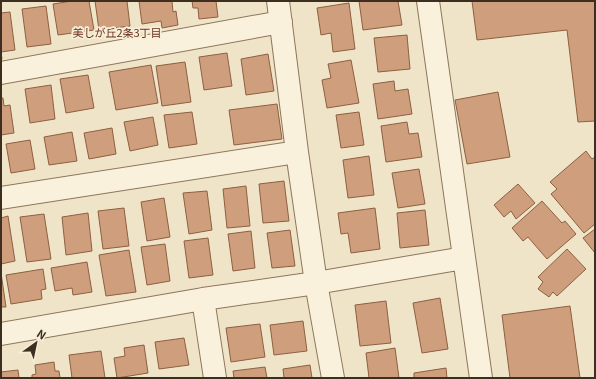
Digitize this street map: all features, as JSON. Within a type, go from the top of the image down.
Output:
[{"type":"street","points":[[428,1],[481,378]]},
{"type":"street","points":[[1,73],[280,11],[297,152],[316,283],[333,378]]},
{"type":"street","points":[[1,198],[297,152]]},
{"type":"street","points":[[1,334],[203,299],[316,283],[464,258]]},
{"type":"street","points":[[203,299],[215,378]]},
{"type":"building","points":[[72,1],[89,1],[94,30],[58,35],[53,4]]},
{"type":"building","points":[[95,1],[127,1],[130,26],[99,30]]},
{"type":"building","points":[[139,1],[172,1],[173,12],[176,11],[178,25],[162,28],[161,21],[142,24]]},
{"type":"building","points":[[192,1],[216,1],[218,17],[199,19],[198,8],[193,8]]},
{"type":"building","points":[[359,1],[398,1],[402,25],[363,30]]},
{"type":"building","points":[[472,1],[595,1],[595,121],[578,122],[567,30],[477,40]]},
{"type":"building","points":[[349,3],[355,49],[333,52],[331,33],[321,35],[317,8]]},
{"type":"building","points":[[46,6],[51,44],[27,47],[22,9]]},
{"type":"building","points":[[10,12],[15,50],[1,52],[1,13]]},
{"type":"building","points":[[407,35],[410,69],[378,72],[374,38]]},
{"type":"building","points":[[227,53],[232,86],[204,90],[199,57]]},
{"type":"building","points":[[268,54],[274,91],[246,95],[241,59]]},
{"type":"building","points":[[351,60],[359,103],[327,108],[322,80],[331,78],[328,64]]},
{"type":"building","points":[[185,62],[191,102],[162,106],[156,66]]},
{"type":"building","points":[[151,65],[158,103],[116,110],[109,72]]},
{"type":"building","points":[[88,75],[94,108],[66,113],[60,79]]},
{"type":"building","points":[[394,81],[395,91],[408,89],[412,114],[378,119],[373,84]]},
{"type":"building","points":[[51,85],[55,119],[30,123],[25,89]]},
{"type":"building","points":[[498,92],[510,157],[467,164],[455,100]]},
{"type":"building","points":[[1,98],[3,98],[4,106],[10,105],[14,133],[1,135]]},
{"type":"building","points":[[277,104],[282,139],[234,145],[229,110]]},
{"type":"building","points":[[192,112],[197,144],[169,148],[164,115]]},
{"type":"building","points":[[359,112],[364,145],[341,148],[336,115]]},
{"type":"building","points":[[153,117],[158,145],[130,151],[124,122]]},
{"type":"building","points":[[407,122],[409,134],[418,133],[422,157],[386,162],[381,126]]},
{"type":"building","points":[[112,128],[116,154],[89,159],[84,133]]},
{"type":"building","points":[[72,132],[77,161],[49,165],[44,137]]},
{"type":"building","points":[[30,140],[35,169],[11,173],[6,144]]},
{"type":"building","points":[[586,151],[592,159],[595,157],[595,224],[584,233],[551,194],[557,189],[550,182]]},
{"type":"building","points":[[369,156],[374,195],[348,198],[343,160]]},
{"type":"building","points":[[419,169],[425,204],[398,208],[392,173]]},
{"type":"building","points":[[284,181],[289,221],[263,223],[259,184]]},
{"type":"building","points":[[518,184],[535,203],[516,219],[511,211],[504,217],[494,205]]},
{"type":"building","points":[[246,186],[250,226],[227,228],[223,189]]},
{"type":"building","points":[[207,191],[212,230],[189,234],[183,193]]},
{"type":"building","points":[[164,198],[170,237],[147,241],[141,202]]},
{"type":"building","points":[[542,201],[562,223],[565,221],[576,234],[547,259],[528,237],[523,241],[512,228]]},
{"type":"building","points":[[124,208],[129,246],[103,249],[98,211]]},
{"type":"building","points":[[375,208],[380,249],[351,253],[348,233],[341,234],[338,213]]},
{"type":"building","points":[[425,210],[429,245],[400,248],[397,213]]},
{"type":"building","points":[[88,213],[92,251],[66,255],[62,217]]},
{"type":"building","points":[[44,214],[51,259],[27,262],[20,217]]},
{"type":"building","points":[[8,216],[15,261],[1,264],[1,218]]},
{"type":"building","points":[[595,229],[595,253],[583,238]]},
{"type":"building","points":[[290,230],[295,266],[272,268],[267,233]]},
{"type":"building","points":[[251,231],[255,268],[233,271],[228,234]]},
{"type":"building","points":[[208,238],[213,275],[189,278],[184,241]]},
{"type":"building","points":[[165,244],[170,281],[147,285],[141,247]]},
{"type":"building","points":[[567,249],[586,269],[557,296],[553,292],[549,297],[538,289],[543,282],[538,277]]},
{"type":"building","points":[[129,250],[136,292],[106,296],[99,255]]},
{"type":"building","points":[[87,262],[92,292],[73,295],[72,288],[55,291],[51,268]]},
{"type":"building","points":[[43,269],[46,289],[41,290],[42,299],[11,304],[6,275]]},
{"type":"building","points":[[1,273],[6,307],[1,307]]},
{"type":"building","points":[[440,298],[448,349],[422,353],[413,303]]},
{"type":"building","points":[[386,301],[391,343],[360,346],[355,305]]},
{"type":"building","points":[[570,306],[580,378],[510,378],[502,315]]},
{"type":"building","points":[[303,321],[307,351],[274,355],[270,325]]},
{"type":"building","points":[[260,324],[265,357],[231,362],[226,328]]},
{"type":"building","points":[[184,338],[189,365],[159,369],[155,342]]},
{"type":"building","points":[[144,345],[148,373],[117,378],[114,358],[125,356],[124,348]]},
{"type":"building","points":[[395,348],[399,378],[369,378],[366,353]]},
{"type":"building","points":[[101,351],[105,378],[72,378],[69,355]]},
{"type":"building","points":[[54,362],[55,371],[59,371],[60,378],[32,378],[32,375],[36,374],[35,365]]},
{"type":"building","points":[[310,365],[312,378],[284,378],[283,369]]},
{"type":"building","points":[[265,367],[267,378],[234,378],[233,371]]},
{"type":"building","points":[[446,368],[447,378],[414,378],[414,373]]},
{"type":"building","points":[[18,370],[19,378],[1,378],[1,372]]},
{"type":"district","name":"美しが丘2条3丁目","points":[[117,32]]}]
